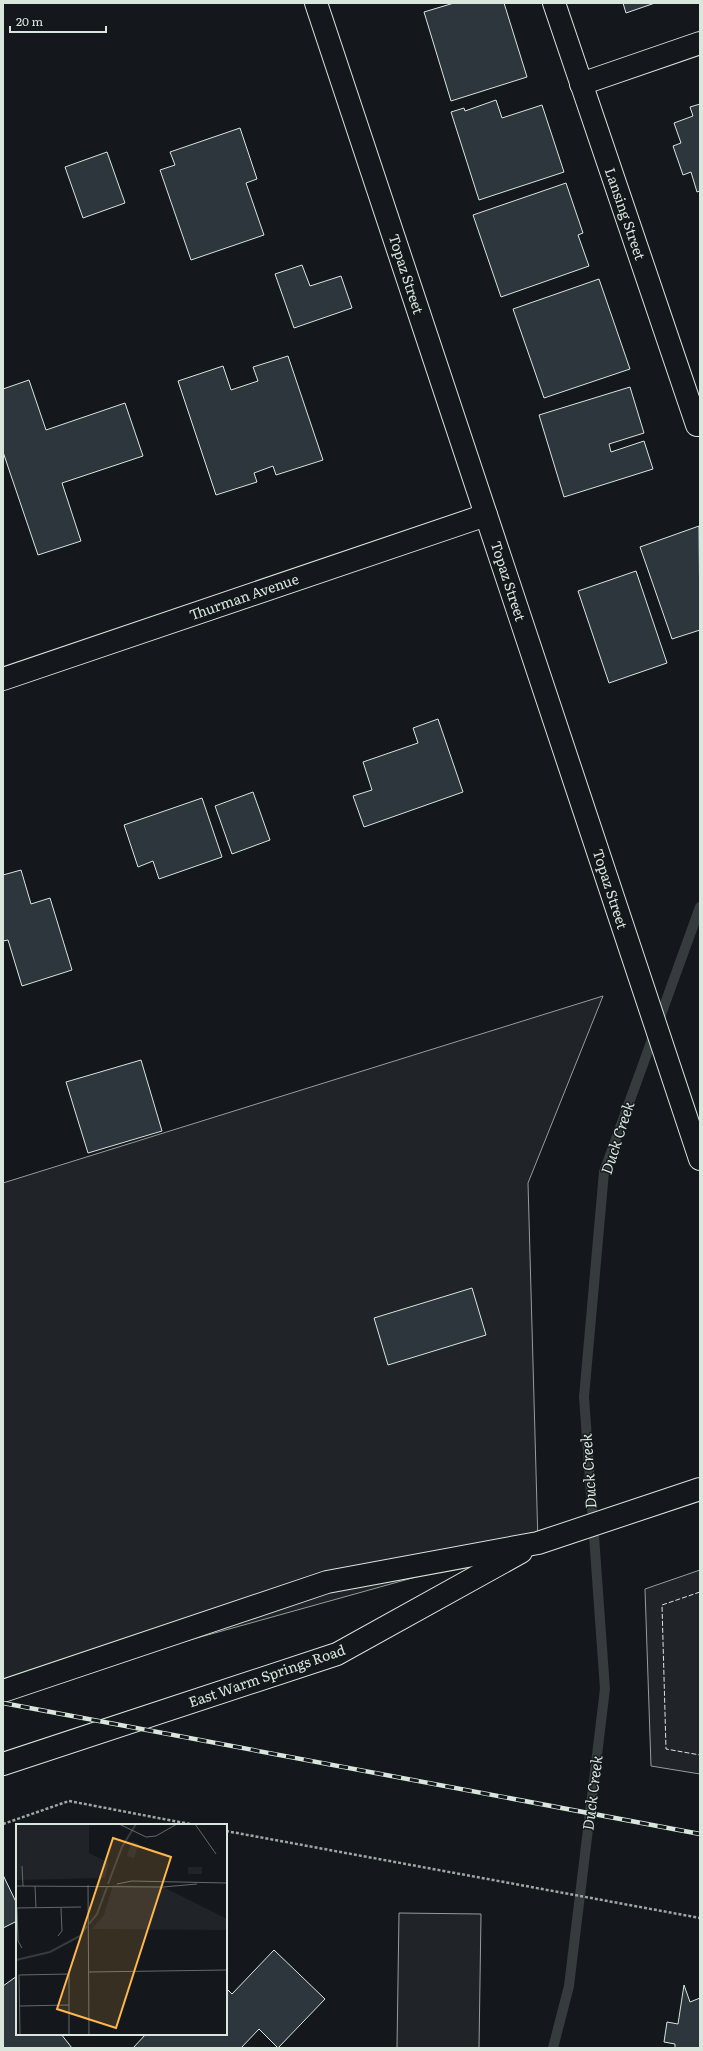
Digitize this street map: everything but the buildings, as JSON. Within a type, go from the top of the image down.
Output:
[{"type":"street","name":"Topaz Street","points":[[316,3],[700,1159]]},
{"type":"street","name":"Lansing Street","points":[[554,3],[699,425]]},
{"type":"street","points":[[581,84],[700,43]]},
{"type":"street","name":"Thurman Avenue","points":[[3,679],[486,515]]},
{"type":"street","name":"East Warm Springs Road","points":[[3,1691],[327,1582],[538,1543],[700,1489]]},
{"type":"street","name":"East Warm Springs Road","points":[[3,1764],[337,1654],[538,1543]]},
{"type":"path","points":[[3,1824],[70,1801],[191,1824]]},
{"type":"path","points":[[227,1831],[540,1890],[700,1918]]},
{"type":"shaded area","points":[[603,996],[528,1183],[538,1543],[3,1692],[3,1183]]},
{"type":"shaded area","points":[[700,1570],[700,1774],[651,1766],[645,1589]]},
{"type":"shaded area","points":[[399,1913],[481,1914],[479,2048],[397,2048]]},
{"type":"waterway","name":"Duck Creek","points":[[553,2048],[569,1986],[605,1689],[584,1397],[604,1172],[700,907]]},
{"type":"railway","points":[[3,1703],[700,1834]]},
{"type":"fence","points":[[700,1592],[662,1605],[666,1749],[700,1755]]}]
